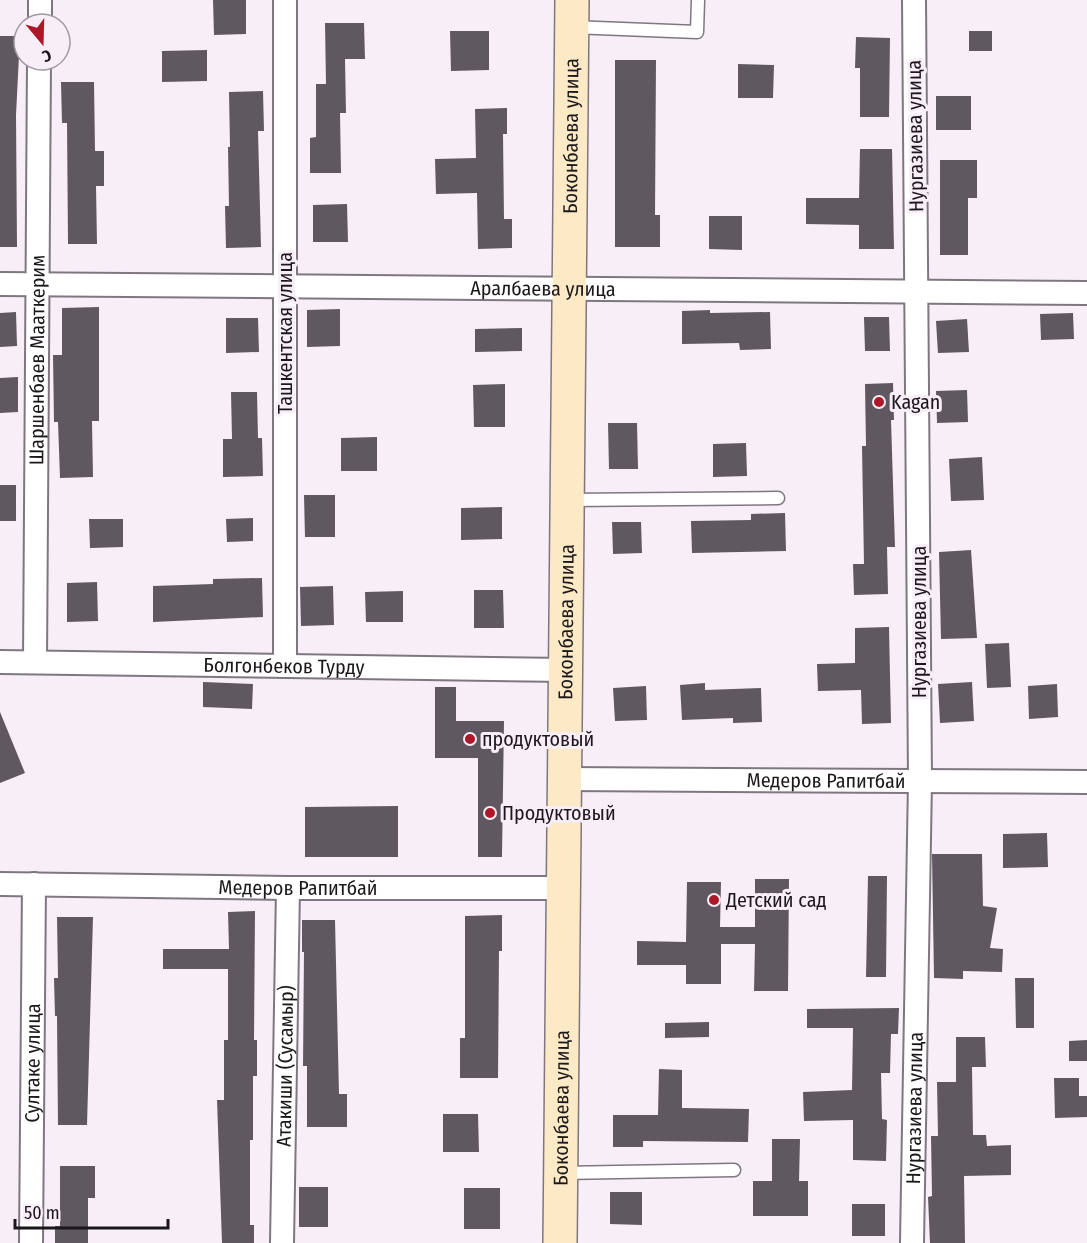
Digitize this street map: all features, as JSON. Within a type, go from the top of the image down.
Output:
[{"type":"street","name":"Ташкентская улица","points":[[285,0],[285,666]]},
{"type":"street","name":"Нургазиева улица","points":[[912,1243],[920,781],[914,0]]},
{"type":"street","name":"Боконбаева улица","points":[[561,1243],[571,13]]},
{"type":"street","name":"Шаршенбаев Мааткерим","points":[[35,662],[39,72]]},
{"type":"street","name":"Аралбаева улица","points":[[0,284],[1087,293]]},
{"type":"street","name":"Болгонбеков Турду","points":[[0,662],[566,670]]},
{"type":"street","name":"Медеров Рапитбай","points":[[565,779],[1087,782]]},
{"type":"street","name":"Медеров Рапитбай","points":[[0,884],[288,888],[564,888]]},
{"type":"street","name":"Султаке улица","points":[[31,1243],[34,884]]},
{"type":"street","name":"Атакиши (Сусамыр)","points":[[282,1243],[288,888]]},
{"type":"lane","points":[[571,13],[697,32],[698,0]]},
{"type":"lane","points":[[567,500],[778,498]]},
{"type":"lane","points":[[561,1173],[734,1170]]},
{"type":"building","points":[[213,0],[246,0],[246,34],[214,35]]},
{"type":"building","points":[[325,23],[364,23],[365,59],[345,59],[346,113],[340,113],[341,173],[310,173],[310,138],[316,137],[316,84],[326,84]]},
{"type":"building","points":[[450,31],[489,31],[489,70],[451,71]]},
{"type":"building","points":[[969,31],[992,31],[992,51],[969,51]]},
{"type":"building","points":[[0,36],[12,36],[12,72],[18,72],[16,115],[17,247],[0,247]]},
{"type":"building","points":[[856,37],[890,38],[889,117],[860,117],[860,68],[855,68]]},
{"type":"building","points":[[207,50],[207,81],[162,82],[162,51]]},
{"type":"building","points":[[615,60],[656,60],[655,215],[660,215],[660,247],[615,247]]},
{"type":"building","points":[[738,64],[774,65],[773,98],[738,98]]},
{"type":"building","points":[[61,82],[94,82],[95,151],[104,151],[104,186],[96,186],[97,244],[68,244],[67,123],[62,123]]},
{"type":"building","points":[[263,91],[264,131],[258,131],[261,247],[226,248],[225,206],[229,206],[229,92]]},
{"type":"building","points":[[936,96],[971,96],[971,130],[936,130]]},
{"type":"building","points":[[507,108],[507,134],[503,134],[504,219],[512,219],[512,248],[478,249],[477,193],[436,194],[435,159],[476,158],[475,109]]},
{"type":"building","points":[[860,149],[892,149],[894,249],[859,249],[859,225],[806,224],[806,198],[859,198]]},
{"type":"building","points":[[940,160],[977,160],[977,198],[968,198],[968,255],[940,255]]},
{"type":"building","points":[[347,204],[348,242],[313,242],[313,205]]},
{"type":"building","points":[[709,216],[742,216],[742,250],[709,249]]},
{"type":"building","points":[[99,307],[99,421],[92,421],[93,477],[60,478],[58,422],[54,422],[53,355],[62,355],[62,308]]},
{"type":"building","points":[[340,309],[340,346],[307,347],[307,310]]},
{"type":"building","points":[[710,310],[710,313],[770,312],[771,349],[740,350],[739,343],[682,344],[682,311]]},
{"type":"building","points":[[16,312],[17,346],[0,347],[0,313]]},
{"type":"building","points":[[1073,313],[1074,339],[1041,340],[1040,314]]},
{"type":"building","points":[[864,317],[889,317],[890,351],[865,351]]},
{"type":"building","points":[[226,318],[258,318],[259,352],[226,353]]},
{"type":"building","points":[[967,319],[969,352],[938,353],[936,321]]},
{"type":"building","points":[[522,328],[522,351],[475,352],[475,329]]},
{"type":"building","points":[[18,377],[18,412],[0,413],[0,378]]},
{"type":"building","points":[[893,383],[894,420],[891,420],[895,547],[887,547],[888,594],[854,595],[853,564],[864,564],[862,446],[866,446],[865,384]]},
{"type":"building","points":[[505,384],[505,427],[474,427],[473,385]]},
{"type":"building","points":[[967,390],[968,422],[937,423],[936,391]]},
{"type":"building","points":[[231,392],[257,392],[258,438],[262,438],[263,476],[223,477],[223,439],[232,439]]},
{"type":"building","points":[[608,423],[637,423],[638,469],[609,469]]},
{"type":"building","points":[[377,437],[377,471],[341,471],[341,438]]},
{"type":"building","points":[[746,443],[747,476],[713,477],[713,444]]},
{"type":"building","points":[[982,457],[984,500],[951,501],[949,459]]},
{"type":"building","points":[[0,485],[16,485],[16,521],[0,521]]},
{"type":"building","points":[[304,495],[335,495],[335,537],[305,537]]},
{"type":"building","points":[[502,507],[502,539],[461,540],[461,508]]},
{"type":"building","points":[[785,513],[786,551],[692,553],[691,521],[751,520],[751,514]]},
{"type":"building","points":[[253,518],[253,541],[227,542],[226,519]]},
{"type":"building","points":[[89,519],[123,519],[123,547],[90,548]]},
{"type":"building","points":[[612,522],[641,522],[642,553],[613,554]]},
{"type":"building","points":[[971,550],[977,638],[941,639],[939,552]]},
{"type":"building","points":[[262,578],[263,617],[153,622],[153,586],[213,584],[213,579]]},
{"type":"building","points":[[97,582],[98,621],[67,622],[67,583]]},
{"type":"building","points":[[333,586],[334,625],[301,626],[300,587]]},
{"type":"building","points":[[474,590],[503,590],[504,628],[474,628]]},
{"type":"building","points":[[403,591],[403,622],[366,622],[365,592]]},
{"type":"building","points":[[889,627],[891,723],[862,724],[861,690],[818,691],[817,664],[855,663],[855,628]]},
{"type":"building","points":[[1009,643],[1011,687],[987,688],[985,644]]},
{"type":"building","points":[[203,682],[253,684],[252,709],[203,707]]},
{"type":"building","points":[[972,682],[974,721],[940,723],[938,684]]},
{"type":"building","points":[[705,683],[705,690],[761,688],[762,722],[733,723],[733,718],[682,720],[680,685]]},
{"type":"building","points":[[1057,684],[1058,717],[1029,719],[1028,686]]},
{"type":"building","points":[[646,686],[647,720],[615,721],[613,688]]},
{"type":"building","points":[[435,687],[456,687],[456,721],[504,721],[502,857],[478,857],[478,758],[435,758]]},
{"type":"building","points":[[0,712],[25,773],[0,783]]},
{"type":"building","points":[[398,806],[398,857],[305,857],[305,807]]},
{"type":"building","points":[[1047,833],[1048,867],[1003,868],[1003,834]]},
{"type":"building","points":[[932,854],[982,854],[983,906],[997,908],[990,948],[1003,949],[1002,972],[963,971],[963,979],[934,978]]},
{"type":"building","points":[[868,876],[887,876],[886,977],[866,977]]},
{"type":"building","points":[[755,879],[789,879],[788,991],[754,991],[755,944],[721,944],[721,984],[686,984],[686,965],[637,965],[637,941],[686,942],[687,882],[721,882],[720,927],[755,927]]},
{"type":"building","points":[[255,911],[254,1040],[257,1040],[257,1076],[253,1076],[253,1140],[250,1140],[250,1225],[254,1225],[254,1243],[222,1243],[217,1100],[224,1100],[224,1040],[228,1040],[228,969],[163,969],[163,949],[229,949],[228,912]]},
{"type":"building","points":[[502,915],[502,951],[499,951],[498,1078],[460,1078],[460,1038],[465,1038],[465,916]]},
{"type":"building","points":[[57,917],[93,917],[87,1125],[58,1125],[57,1016],[55,1016],[54,978],[58,978]]},
{"type":"building","points":[[302,920],[335,920],[339,1094],[347,1094],[347,1127],[307,1127],[307,1066],[303,1066]]},
{"type":"building","points":[[1015,978],[1034,978],[1034,1028],[1016,1028]]},
{"type":"building","points":[[899,1008],[898,1034],[891,1034],[890,1073],[881,1073],[882,1119],[887,1120],[886,1161],[853,1160],[853,1120],[804,1121],[803,1092],[852,1090],[853,1028],[807,1028],[807,1009]]},
{"type":"building","points":[[709,1022],[709,1037],[665,1038],[665,1023]]},
{"type":"building","points":[[956,1037],[985,1037],[986,1067],[972,1067],[973,1135],[986,1135],[987,1146],[1011,1145],[1011,1175],[964,1176],[965,1243],[930,1243],[928,1197],[932,1196],[931,1136],[938,1136],[937,1082],[956,1082]]},
{"type":"building","points":[[1087,1040],[1087,1061],[1069,1061],[1069,1041]]},
{"type":"building","points":[[659,1069],[682,1070],[682,1108],[749,1109],[748,1142],[643,1141],[643,1147],[613,1147],[613,1115],[658,1115]]},
{"type":"building","points":[[1054,1078],[1079,1078],[1079,1096],[1087,1096],[1087,1117],[1055,1118]]},
{"type":"building","points":[[443,1114],[478,1114],[479,1152],[443,1152]]},
{"type":"building","points":[[772,1139],[800,1139],[799,1181],[808,1181],[808,1216],[753,1216],[753,1181],[772,1181]]},
{"type":"building","points":[[60,1166],[95,1166],[95,1198],[88,1198],[88,1243],[55,1243],[55,1226],[60,1226]]},
{"type":"building","points":[[299,1187],[328,1187],[328,1227],[299,1227]]},
{"type":"building","points":[[464,1188],[500,1188],[500,1229],[464,1229]]},
{"type":"building","points":[[610,1192],[642,1192],[642,1225],[610,1224]]},
{"type":"building","points":[[852,1204],[885,1204],[885,1236],[852,1236]]},
{"type":"place","name":"Kagan","points":[[879,402]]},
{"type":"place","name":"продуктовый","points":[[470,739]]},
{"type":"place","name":"Продуктовый","points":[[490,813]]},
{"type":"place","name":"Детский сад","points":[[714,900]]}]
